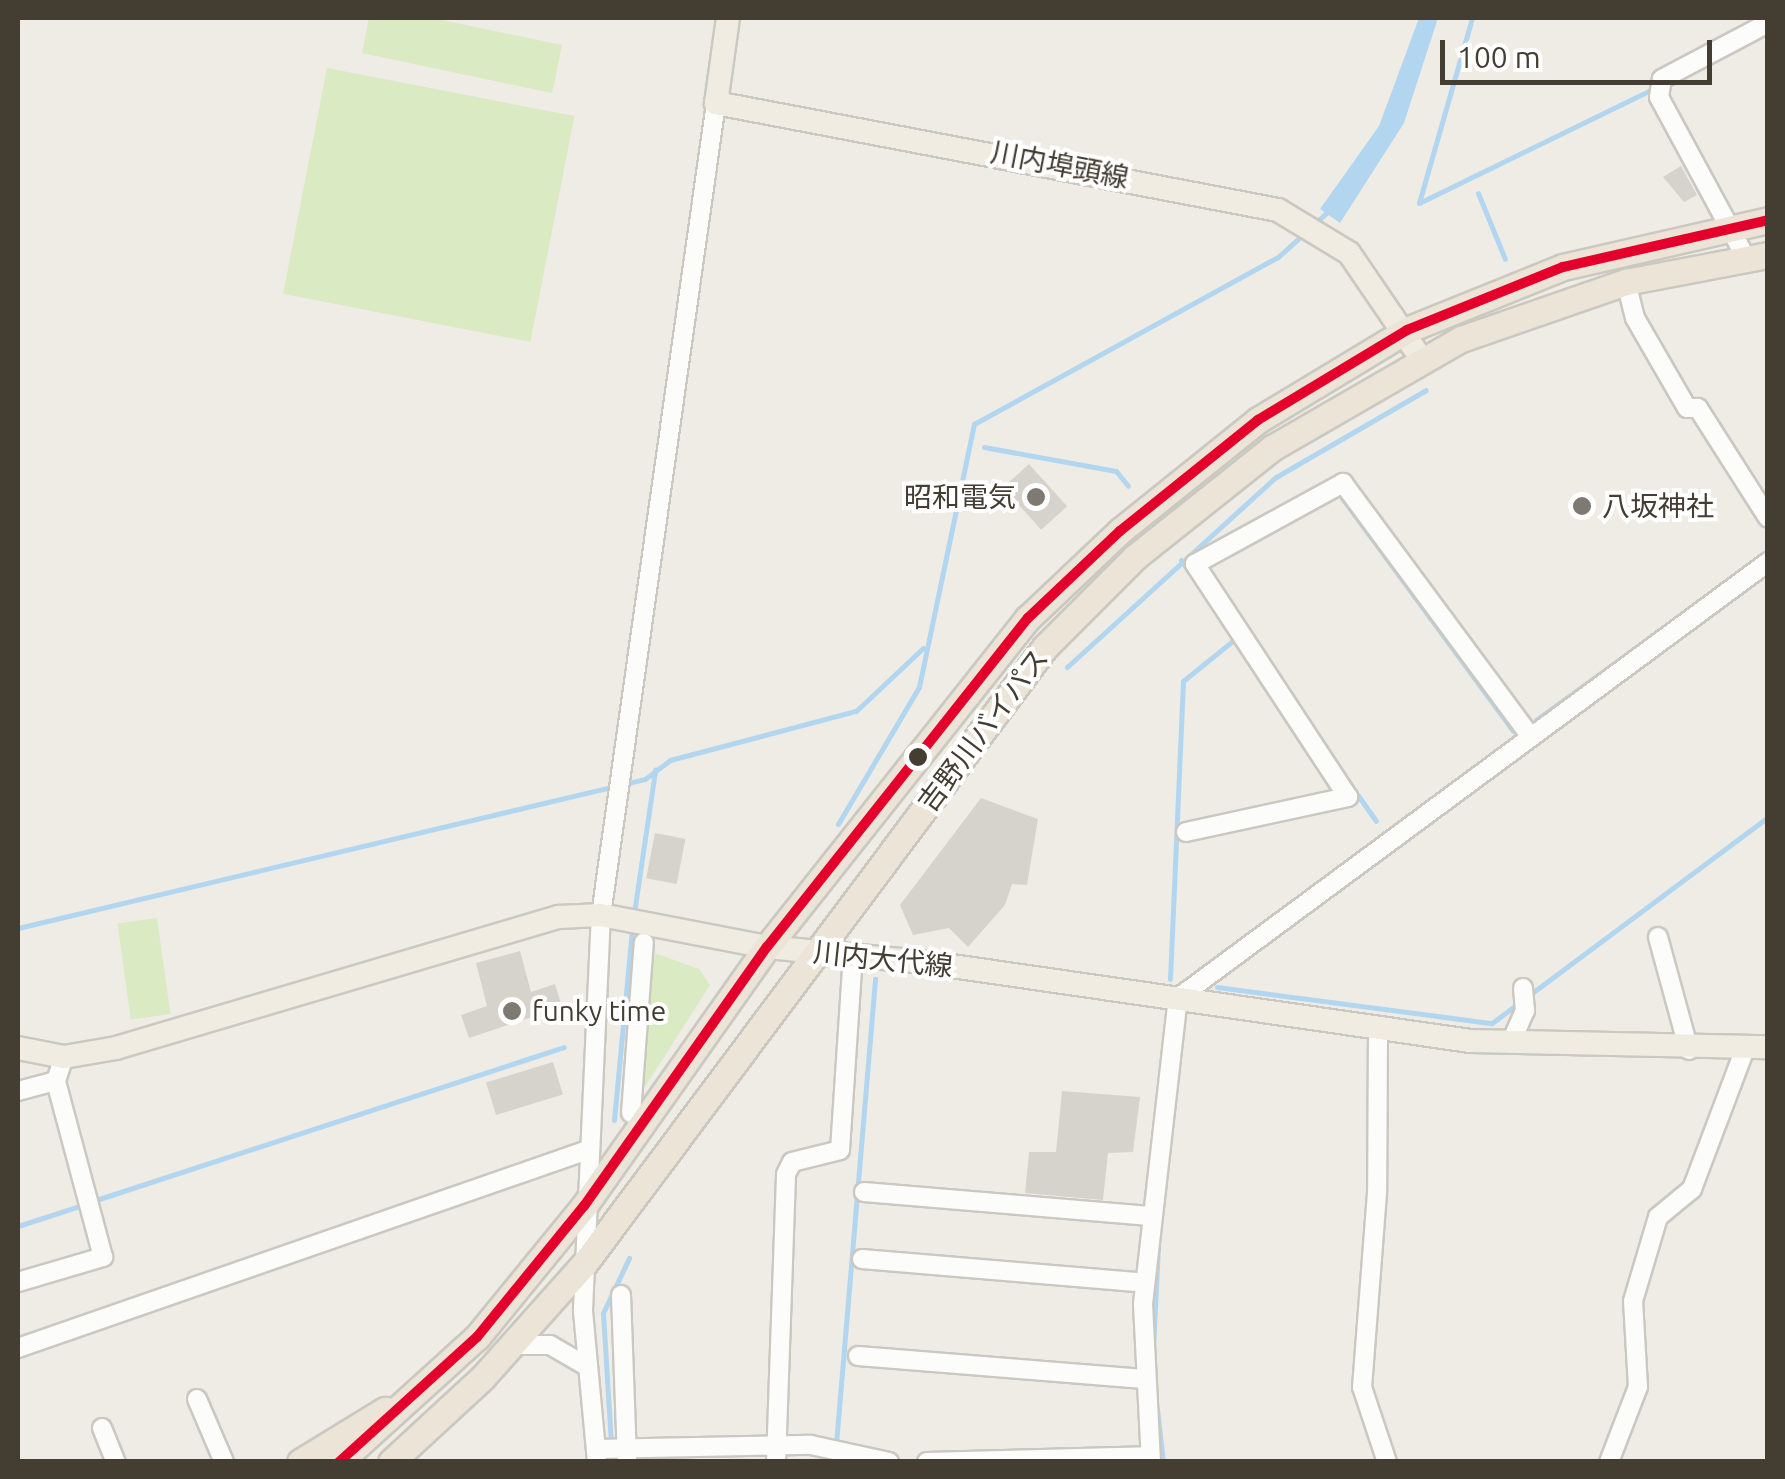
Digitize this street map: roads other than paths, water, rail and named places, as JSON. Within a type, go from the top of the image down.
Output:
[{"type":"highway","name":"吉野川バイパス","points":[[339,1462],[478,1338],[584,1206],[767,947],[1028,618],[1120,532],[1258,420],[1407,330],[1563,268],[1768,220]]},
{"type":"highway","name":"吉野川バイパス","points":[[392,1462],[512,1345],[584,1264],[1045,646],[1136,557],[1272,448],[1422,360],[1626,282],[1757,257]]},
{"type":"highway","points":[[300,1462],[353,1425],[415,1398]]},
{"type":"highway","points":[[407,1462],[423,1435]]},
{"type":"main road","points":[[716,103],[728,18]]},
{"type":"main road","name":"川内埠頭線","points":[[716,103],[1082,168],[1302,220],[1331,238],[1407,330],[1422,360]]},
{"type":"main road","name":"川内大代線","points":[[18,1048],[64,1057],[559,917],[601,916],[639,929],[1378,1027],[1510,1042],[1689,1050],[1756,1048]]},
{"type":"street","points":[[1757,257],[1727,227],[1659,97],[1662,79],[1768,23]]},
{"type":"street","points":[[612,1454],[588,1367],[584,1264],[585,1152],[601,916],[618,762],[716,103]]},
{"type":"street","points":[[1626,282],[1635,318],[1687,408],[1698,408],[1768,518]]},
{"type":"street","points":[[1186,832],[1348,798],[1195,564],[1343,483],[1531,737]]},
{"type":"street","points":[[928,1462],[1150,1459],[1141,1378],[1145,1282],[1178,998],[1768,562]]},
{"type":"street","points":[[631,1113],[639,929]]},
{"type":"street","points":[[1658,936],[1689,1050]]},
{"type":"street","points":[[775,1453],[786,1174],[792,1162],[840,1150],[853,956]]},
{"type":"street","points":[[1510,1042],[1525,1012],[1523,988]]},
{"type":"street","points":[[1378,1027],[1377,1194],[1362,1387],[1386,1462]]},
{"type":"street","points":[[1609,1462],[1638,1387],[1633,1301],[1658,1217],[1692,1189],[1756,1048]]},
{"type":"street","points":[[18,1282],[103,1257],[56,1081],[64,1057]]},
{"type":"street","points":[[18,1091],[56,1081]]},
{"type":"street","points":[[18,1348],[585,1152]]},
{"type":"street","points":[[864,1192],[1150,1216]]},
{"type":"street","points":[[862,1259],[1145,1282]]},
{"type":"street","points":[[612,1454],[621,1296]]},
{"type":"street","points":[[512,1345],[550,1345],[588,1367]]},
{"type":"street","points":[[858,1356],[1141,1378]]},
{"type":"street","points":[[197,1399],[224,1462]]},
{"type":"street","points":[[102,1428],[116,1462]]},
{"type":"street","points":[[612,1454],[775,1453],[840,1455],[889,1462]]},
{"type":"water","points":[[1419,18],[1438,18],[1404,123],[1340,223],[1320,209],[1379,126]]},
{"type":"waterway","points":[[1472,18],[1419,203],[1655,88]]},
{"type":"waterway","points":[[1478,193],[1505,259]]},
{"type":"waterway","points":[[1313,225],[1331,209]]},
{"type":"waterway","points":[[838,824],[919,687],[974,424],[1278,257],[1305,233]]},
{"type":"waterway","points":[[1067,667],[1276,477],[1426,390]]},
{"type":"waterway","points":[[984,447],[1116,471],[1128,486]]},
{"type":"waterway","points":[[1342,498],[1513,731]]},
{"type":"waterway","points":[[1181,560],[1212,605]]},
{"type":"waterway","points":[[1536,720],[1752,563]]},
{"type":"waterway","points":[[1170,979],[1183,681],[1235,639]]},
{"type":"waterway","points":[[18,928],[645,779],[670,760],[856,711],[923,648]]},
{"type":"waterway","points":[[634,913],[655,770]]},
{"type":"waterway","points":[[1347,780],[1376,821]]},
{"type":"waterway","points":[[1528,996],[1768,817]]},
{"type":"waterway","points":[[614,1120],[632,929]]},
{"type":"waterway","points":[[836,1444],[875,979]]},
{"type":"waterway","points":[[1217,987],[1492,1023],[1520,1002]]},
{"type":"waterway","points":[[96,1200],[564,1047]]},
{"type":"waterway","points":[[18,1226],[77,1207]]},
{"type":"waterway","points":[[1153,1349],[1158,1245]]},
{"type":"waterway","points":[[611,1444],[603,1313],[629,1258]]},
{"type":"waterway","points":[[1157,1409],[1163,1462]]},
{"type":"place","name":"昭和電気","points":[[1036,497]]},
{"type":"place","name":"八坂神社","points":[[1582,506]]},
{"type":"place","name":"funky time","points":[[512,1011]]}]
